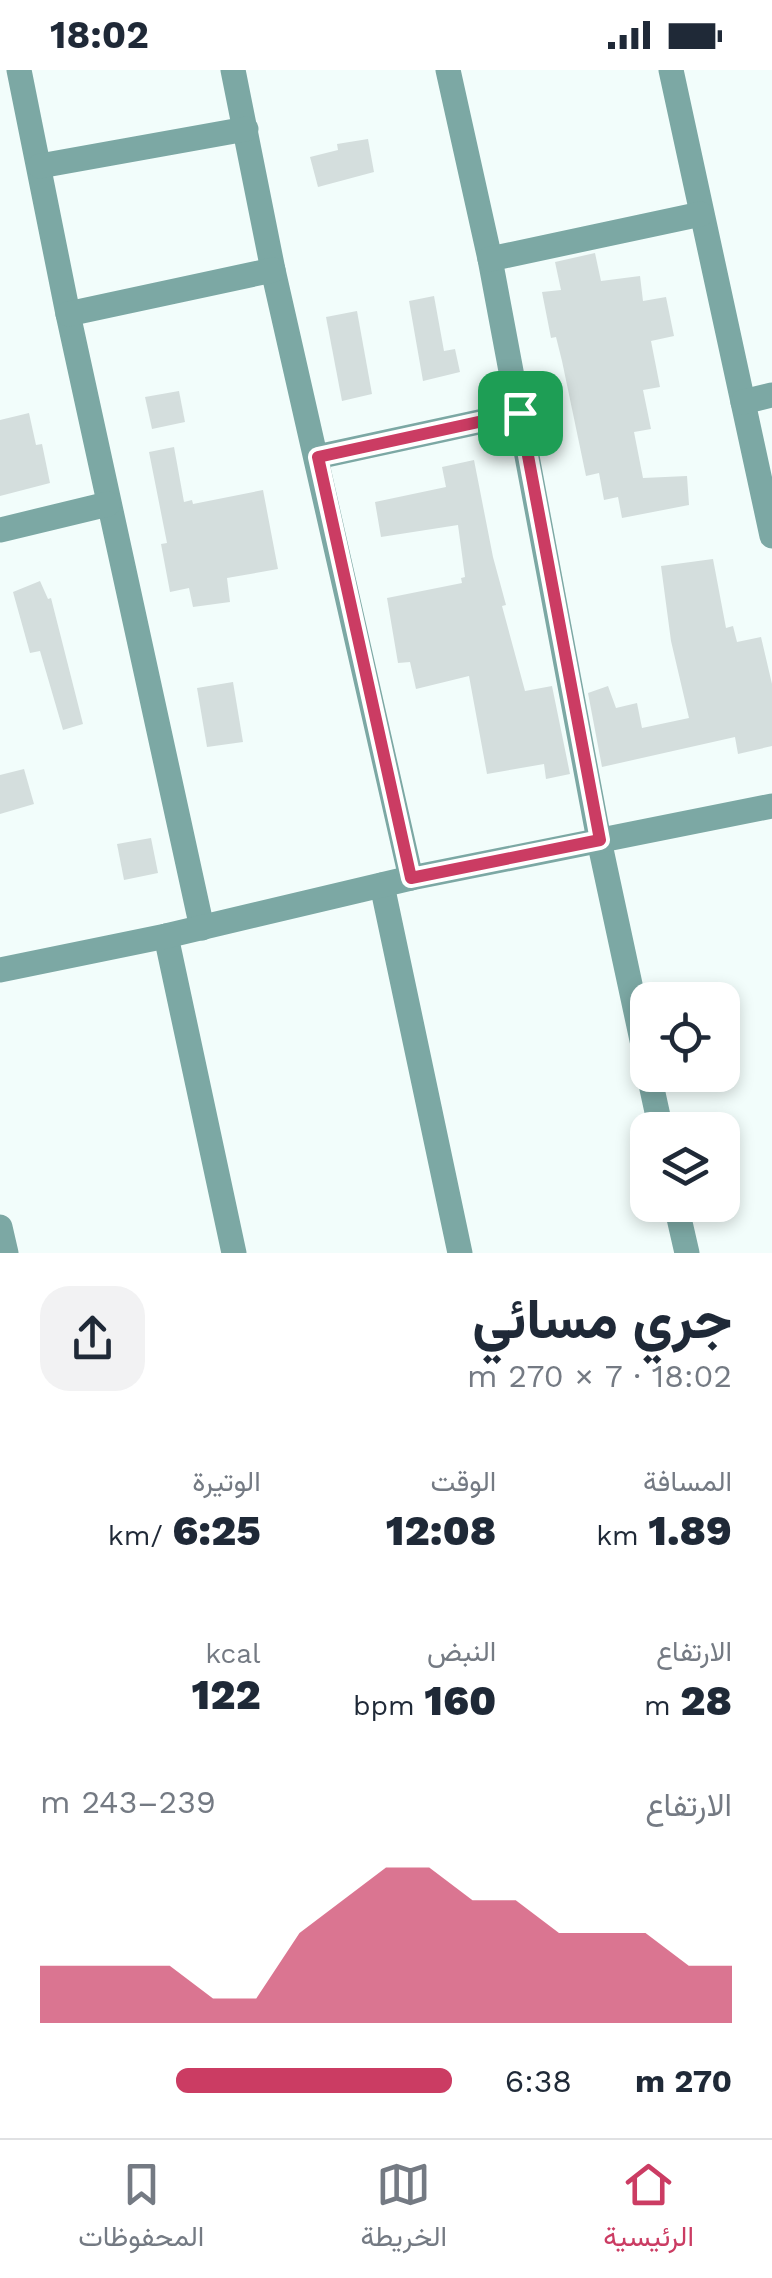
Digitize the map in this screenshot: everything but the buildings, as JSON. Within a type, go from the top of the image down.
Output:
[{"type":"street","points":[[20,70],[108,504],[202,928]]},
{"type":"street","points":[[232,70],[273,270],[411,878]]},
{"type":"street","points":[[672,70],[772,536]]},
{"type":"street","points":[[454,71],[630,985]]},
{"type":"street","points":[[40,166],[246,128]]},
{"type":"street","points":[[490,259],[701,214]]},
{"type":"street","points":[[68,314],[273,270]]},
{"type":"street","points":[[744,402],[772,395]]},
{"type":"street","points":[[318,457],[520,413]]},
{"type":"street","points":[[0,530],[108,504]]},
{"type":"street","points":[[0,968],[166,936],[411,878],[772,806]]},
{"type":"street","points":[[382,885],[460,1253]]},
{"type":"street","points":[[166,936],[234,1253]]},
{"type":"street","points":[[680,1222],[686,1253]]},
{"type":"street","points":[[0,1227],[6,1253]]},
{"type":"route","points":[[520,413],[600,840],[411,878],[318,457],[520,413]]}]
